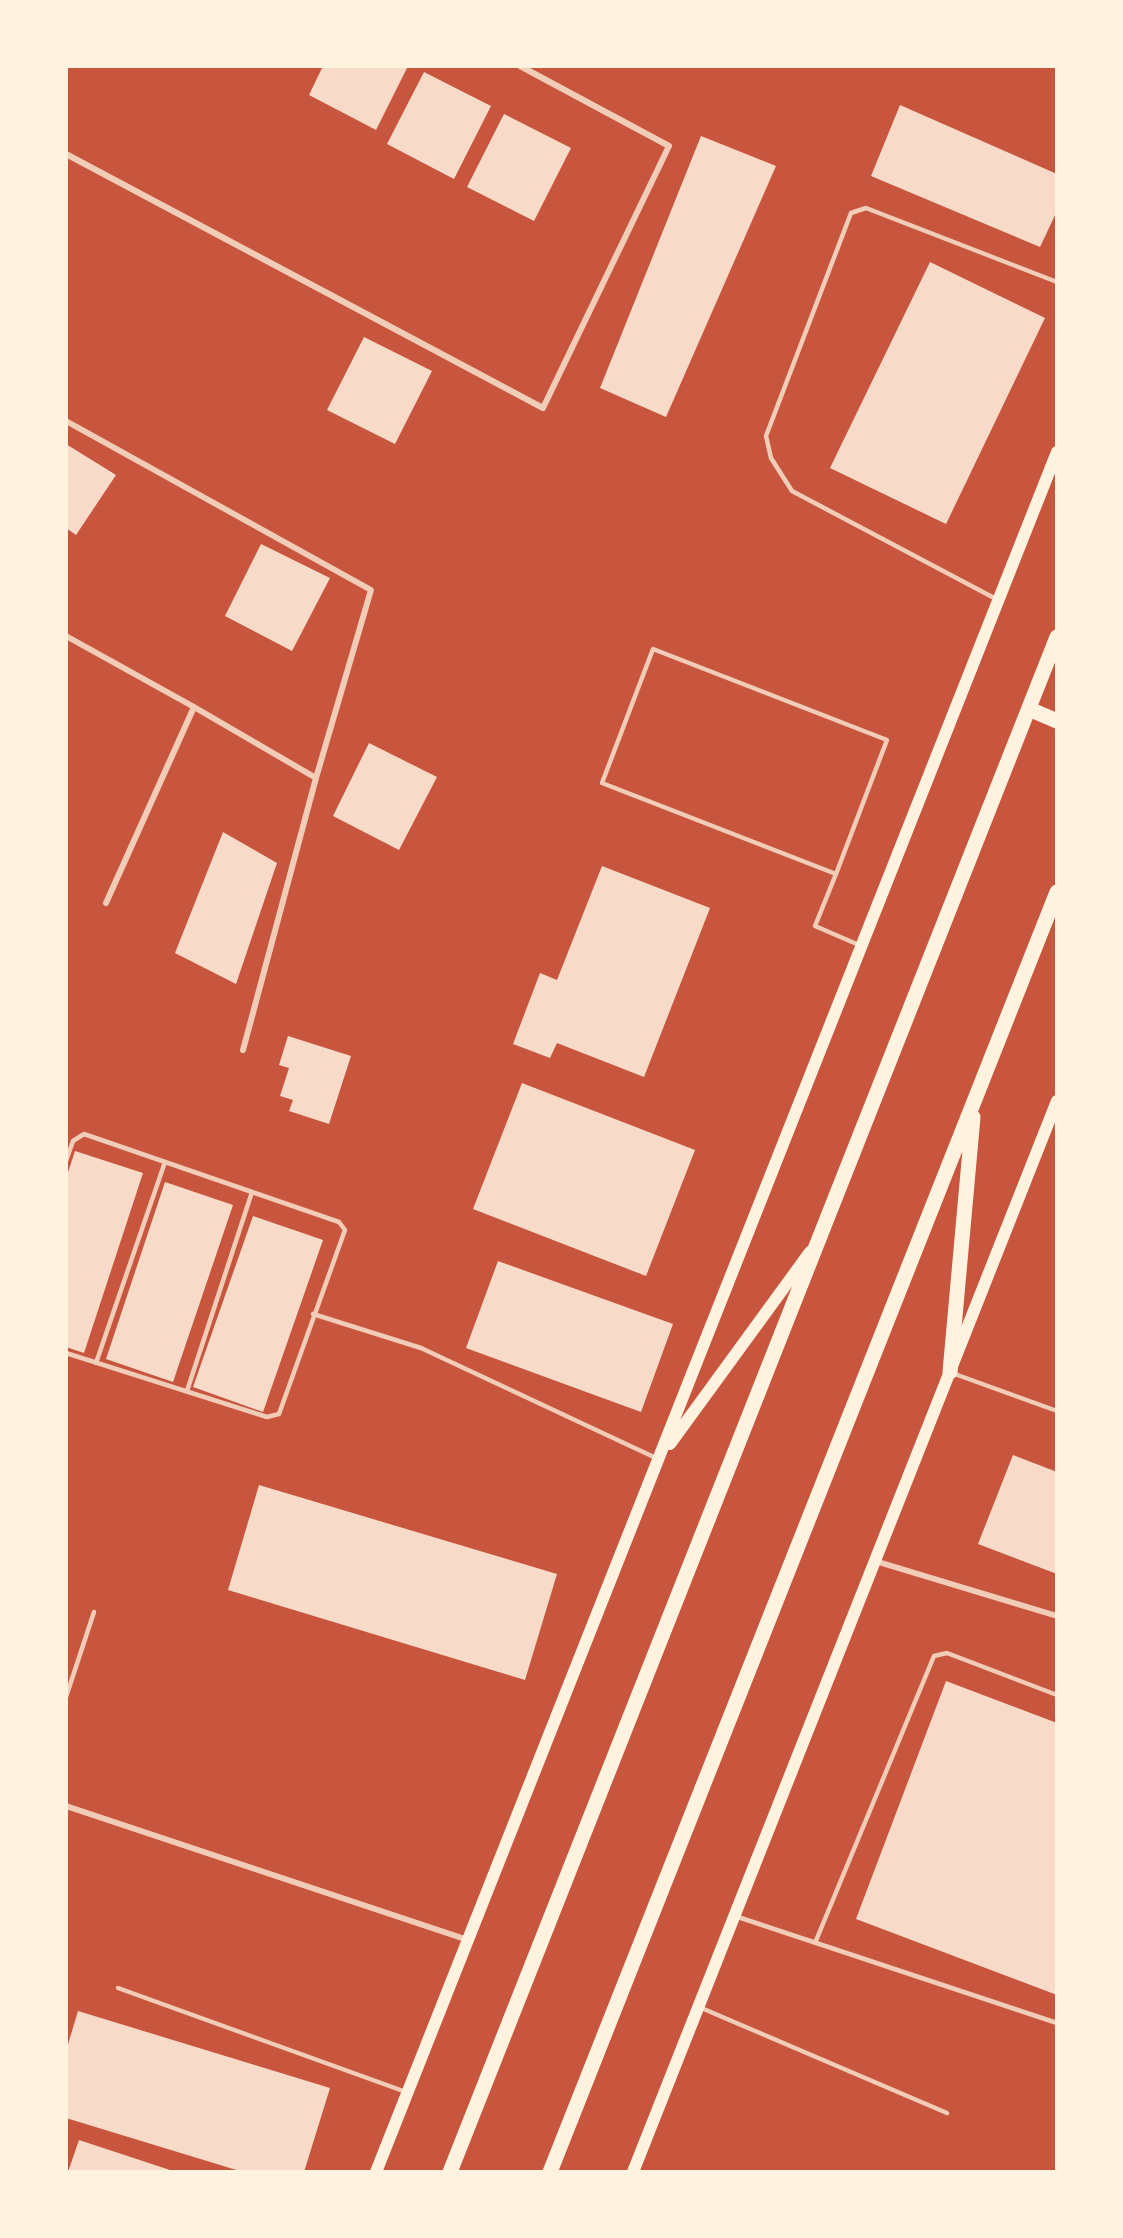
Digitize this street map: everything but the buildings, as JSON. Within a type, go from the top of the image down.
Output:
[{"type":"main road","points":[[376,2172],[1057,452]]},
{"type":"main road","points":[[450,2172],[1057,637]]},
{"type":"main road","points":[[1029,709],[1057,721]]},
{"type":"main road","points":[[550,2172],[1057,892]]},
{"type":"main road","points":[[950,1372],[975,1100]]},
{"type":"main road","points":[[633,2172],[1057,1101]]},
{"type":"main road","points":[[658,1459],[820,1237]]},
{"type":"street","points":[[66,154],[543,408],[669,146],[520,66]]},
{"type":"street","points":[[66,421],[371,590],[316,778],[243,1050]]},
{"type":"street","points":[[66,636],[194,706],[316,778]]},
{"type":"street","points":[[106,903],[194,706]]},
{"type":"street","points":[[875,1561],[1057,1616]]},
{"type":"street","points":[[66,1806],[469,1940]]},
{"type":"lane","points":[[998,600],[792,491],[771,458],[766,436],[850,213],[867,208],[1057,282]]},
{"type":"lane","points":[[836,874],[602,783],[653,649],[887,740],[836,874],[815,926],[862,946]]},
{"type":"lane","points":[[66,1161],[73,1141],[84,1134],[339,1222],[345,1230],[279,1414],[267,1416],[66,1353]]},
{"type":"lane","points":[[96,1363],[165,1162]]},
{"type":"lane","points":[[187,1391],[252,1192]]},
{"type":"lane","points":[[313,1314],[421,1348],[658,1459]]},
{"type":"lane","points":[[950,1372],[1057,1411]]},
{"type":"lane","points":[[66,1697],[94,1612]]},
{"type":"lane","points":[[815,1943],[934,1656],[947,1653],[1057,1695]]},
{"type":"lane","points":[[735,1916],[1057,2023]]},
{"type":"lane","points":[[118,1988],[408,2093]]},
{"type":"lane","points":[[699,2007],[947,2113]]}]
